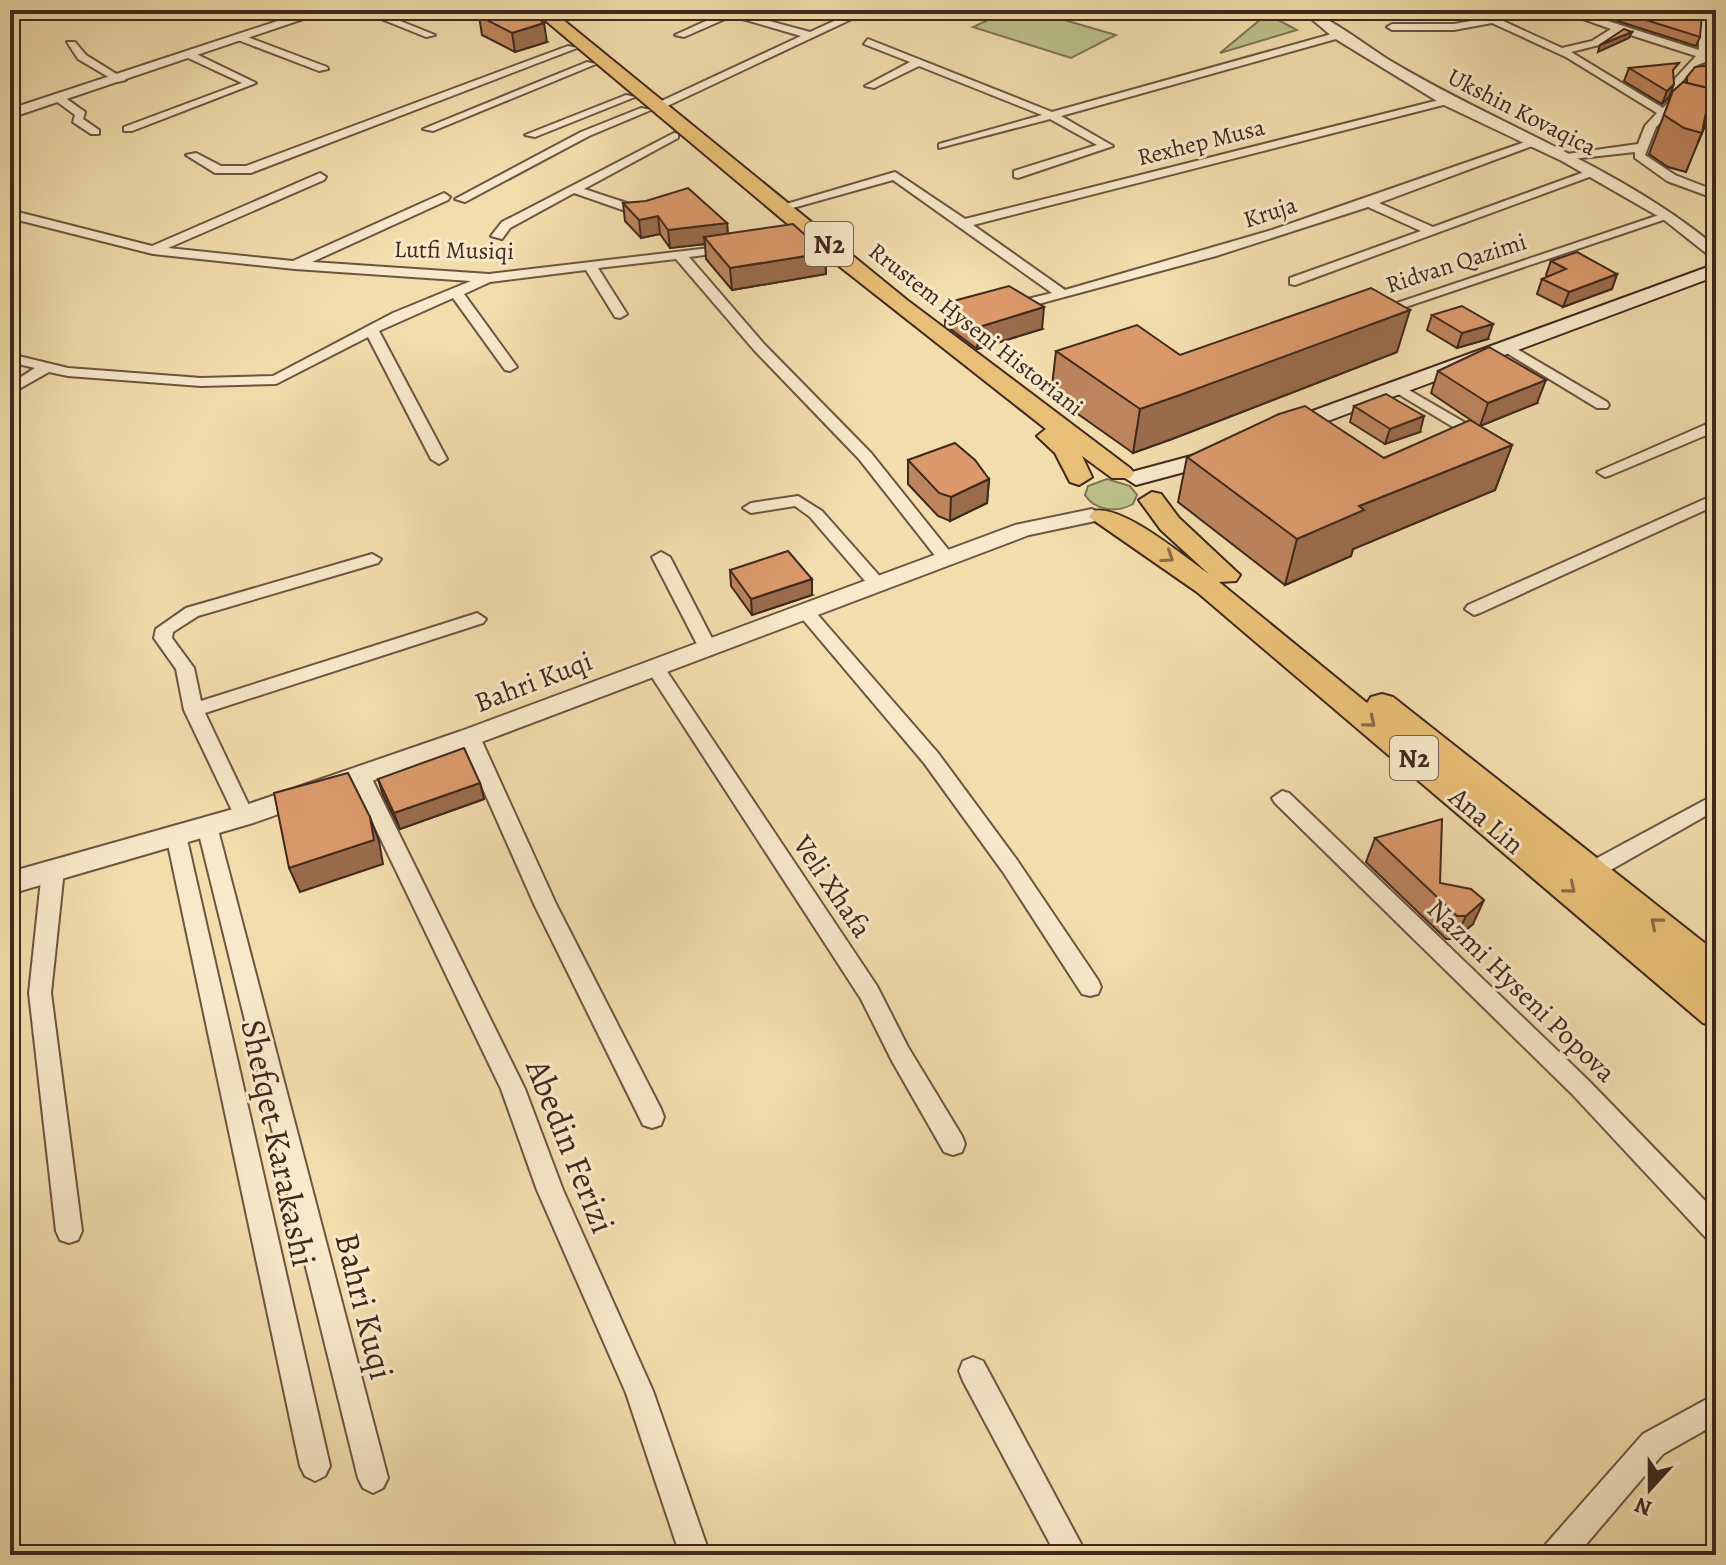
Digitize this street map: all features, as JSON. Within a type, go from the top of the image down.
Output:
[{"type":"main road","name":"Rrustem Hyseni Historiani","points":[[525,10],[591,64],[782,207],[1054,426],[1140,486]]},
{"type":"main road","name":"Rrustem Hyseni Historiani","points":[[541,10],[644,104],[674,136],[794,238],[1066,449],[1086,502]]},
{"type":"main road","points":[[1260,440],[1395,386],[1716,270]]},
{"type":"main road","points":[[1140,486],[1135,516],[1086,502],[1099,471],[1140,486],[1226,454]]},
{"type":"main road","name":"Ana Lin","points":[[1140,486],[1197,551],[1716,973]]},
{"type":"main road","name":"Ana Lin","points":[[1086,502],[1207,586],[1716,1012]]},
{"type":"street","points":[[10,114],[121,80],[324,10]]},
{"type":"street","points":[[364,10],[430,35]]},
{"type":"street","points":[[461,199],[644,104],[811,36],[866,10]]},
{"type":"street","points":[[1311,13],[1345,10]]},
{"type":"street","points":[[1471,10],[1561,51],[1663,113],[1716,126]]},
{"type":"street","points":[[1563,10],[1710,57]]},
{"type":"street","points":[[680,35],[735,11],[811,36]]},
{"type":"street","name":"Ukshin Kovaqica","points":[[1311,13],[1339,35],[1447,101],[1567,158],[1669,216],[1716,256]]},
{"type":"street","points":[[1710,14],[1704,27],[1710,57]]},
{"type":"street","points":[[1392,27],[1454,27],[1493,20]]},
{"type":"street","points":[[1561,51],[1595,43],[1620,28]]},
{"type":"street","points":[[943,146],[1339,35]]},
{"type":"street","points":[[249,36],[325,67]]},
{"type":"street","points":[[868,42],[1051,116],[1107,146],[1018,174]]},
{"type":"street","points":[[71,44],[82,57],[121,80]]},
{"type":"street","points":[[192,155],[219,170],[247,170],[572,48]]},
{"type":"street","points":[[128,129],[251,83],[190,55]]},
{"type":"street","points":[[1710,57],[1691,64],[1676,83],[1678,99],[1651,126],[1639,156],[1671,178],[1712,195]]},
{"type":"street","points":[[870,86],[918,62]]},
{"type":"street","points":[[447,140],[429,129],[591,64]]},
{"type":"street","points":[[215,94],[227,101],[232,109]]},
{"type":"street","points":[[60,99],[72,105],[81,114],[77,120],[95,132]]},
{"type":"street","name":"Rexhep Musa","points":[[965,223],[1447,101]]},
{"type":"street","points":[[531,135],[644,104]]},
{"type":"street","points":[[497,236],[506,225],[674,136]]},
{"type":"street","name":"Kruja","points":[[1016,306],[1169,267],[1368,202],[1531,143]]},
{"type":"street","points":[[1567,158],[1644,147]]},
{"type":"street","points":[[1295,281],[1594,173]]},
{"type":"street","points":[[782,207],[895,176],[1064,295]]},
{"type":"street","points":[[153,250],[320,177]]},
{"type":"street","points":[[573,189],[644,213]]},
{"type":"street","points":[[295,265],[444,197]]},
{"type":"street","points":[[1368,202],[1433,232]]},
{"type":"street","name":"Lutfi Musiqi","points":[[10,214],[153,250],[295,265],[489,278],[741,247]]},
{"type":"street","name":"Ridvan Qazimi","points":[[1358,318],[1669,216]]},
{"type":"street","points":[[681,256],[759,347],[865,456],[946,558]]},
{"type":"street","points":[[591,267],[620,314]]},
{"type":"street","points":[[10,358],[68,372],[201,382],[276,380],[371,329],[489,278]]},
{"type":"street","points":[[456,292],[510,367]]},
{"type":"street","points":[[371,329],[439,459]]},
{"type":"street","points":[[1505,346],[1602,405]]},
{"type":"street","points":[[10,390],[47,367]]},
{"type":"street","points":[[1395,386],[1501,449]]},
{"type":"street","points":[[1605,472],[1716,425]]},
{"type":"street","points":[[1474,609],[1716,499]]},
{"type":"street","points":[[751,508],[798,501],[816,514],[878,585]]},
{"type":"street","name":"Bahri Kuqi","points":[[10,883],[244,816],[359,773],[470,737],[1023,530],[1086,502]]},
{"type":"street","points":[[661,557],[708,648]]},
{"type":"street","points":[[244,816],[194,710],[185,668],[163,638],[165,629],[174,621],[372,559]]},
{"type":"street","points":[[805,611],[931,758],[1010,866],[1090,987]]},
{"type":"street","points":[[194,710],[477,619]]},
{"type":"street","name":"Veli Xhafa","points":[[655,668],[869,993],[900,1054],[953,1144]]},
{"type":"street","points":[[470,737],[545,904],[652,1117]]},
{"type":"street","name":"Abedin Ferizi","points":[[359,773],[513,1089],[550,1190],[639,1391],[695,1555]]},
{"type":"street","name":"Nazmi Hyseni Popova","points":[[1282,798],[1580,1087],[1716,1230]]},
{"type":"street","points":[[1593,870],[1716,801]]},
{"type":"street","name":"Bahri Kuqi","points":[[207,826],[373,1478]]},
{"type":"street","name":"Shefqet Karakashi","points":[[176,835],[315,1466]]},
{"type":"street","points":[[53,870],[40,993],[69,1231]]},
{"type":"street","points":[[973,1371],[1072,1555]]},
{"type":"street","points":[[1557,1555],[1653,1444],[1716,1408]]},
{"type":"green space","points":[[1009,10],[1030,10],[1116,35],[1071,58],[973,27]]},
{"type":"green space","points":[[1267,14],[1297,30],[1220,53]]},
{"type":"green space","points":[[1107,479],[1130,486],[1137,495],[1133,504],[1120,509],[1107,509],[1089,500],[1085,495],[1088,486]]},
{"type":"building","points":[[500,10],[527,10],[544,23],[512,33],[479,16]]},
{"type":"building","points":[[1614,10],[1689,10],[1702,13],[1700,37]]},
{"type":"building","points":[[1624,29],[1632,32],[1600,45]]},
{"type":"building","points":[[1679,63],[1673,70],[1674,84],[1667,91],[1629,68]]},
{"type":"building","points":[[1712,65],[1716,90],[1713,105],[1712,89],[1687,83],[1687,77],[1695,67]]},
{"type":"building","points":[[1683,82],[1712,89],[1714,104],[1707,107],[1702,133],[1684,128],[1664,115],[1673,91]]},
{"type":"building","points":[[688,188],[727,223],[668,230],[658,216],[639,220],[623,203],[646,201]]},
{"type":"building","points":[[793,224],[825,253],[730,268],[704,237]]},
{"type":"building","points":[[1577,252],[1617,274],[1569,292],[1542,279],[1566,269],[1551,261]]},
{"type":"building","points":[[1009,286],[1044,307],[979,327],[946,303]]},
{"type":"building","points":[[1371,288],[1410,310],[1140,409],[1056,351],[1137,325],[1180,355]]},
{"type":"building","points":[[1462,306],[1493,324],[1462,333],[1432,315]]},
{"type":"building","points":[[1489,347],[1546,380],[1488,403],[1438,371]]},
{"type":"building","points":[[1386,394],[1424,416],[1390,429],[1354,406]]},
{"type":"building","points":[[1305,406],[1384,458],[1470,420],[1512,445],[1359,506],[1364,510],[1297,539],[1187,457],[1279,414]]},
{"type":"building","points":[[955,443],[975,460],[989,479],[951,497],[939,493],[908,460]]},
{"type":"building","points":[[788,551],[812,579],[751,599],[730,570]]},
{"type":"building","points":[[464,748],[480,783],[394,813],[378,779]]},
{"type":"building","points":[[348,773],[370,817],[374,840],[289,868],[274,793]]},
{"type":"building","points":[[1442,819],[1440,883],[1471,889],[1484,900],[1466,916],[1457,916],[1375,838]]}]
